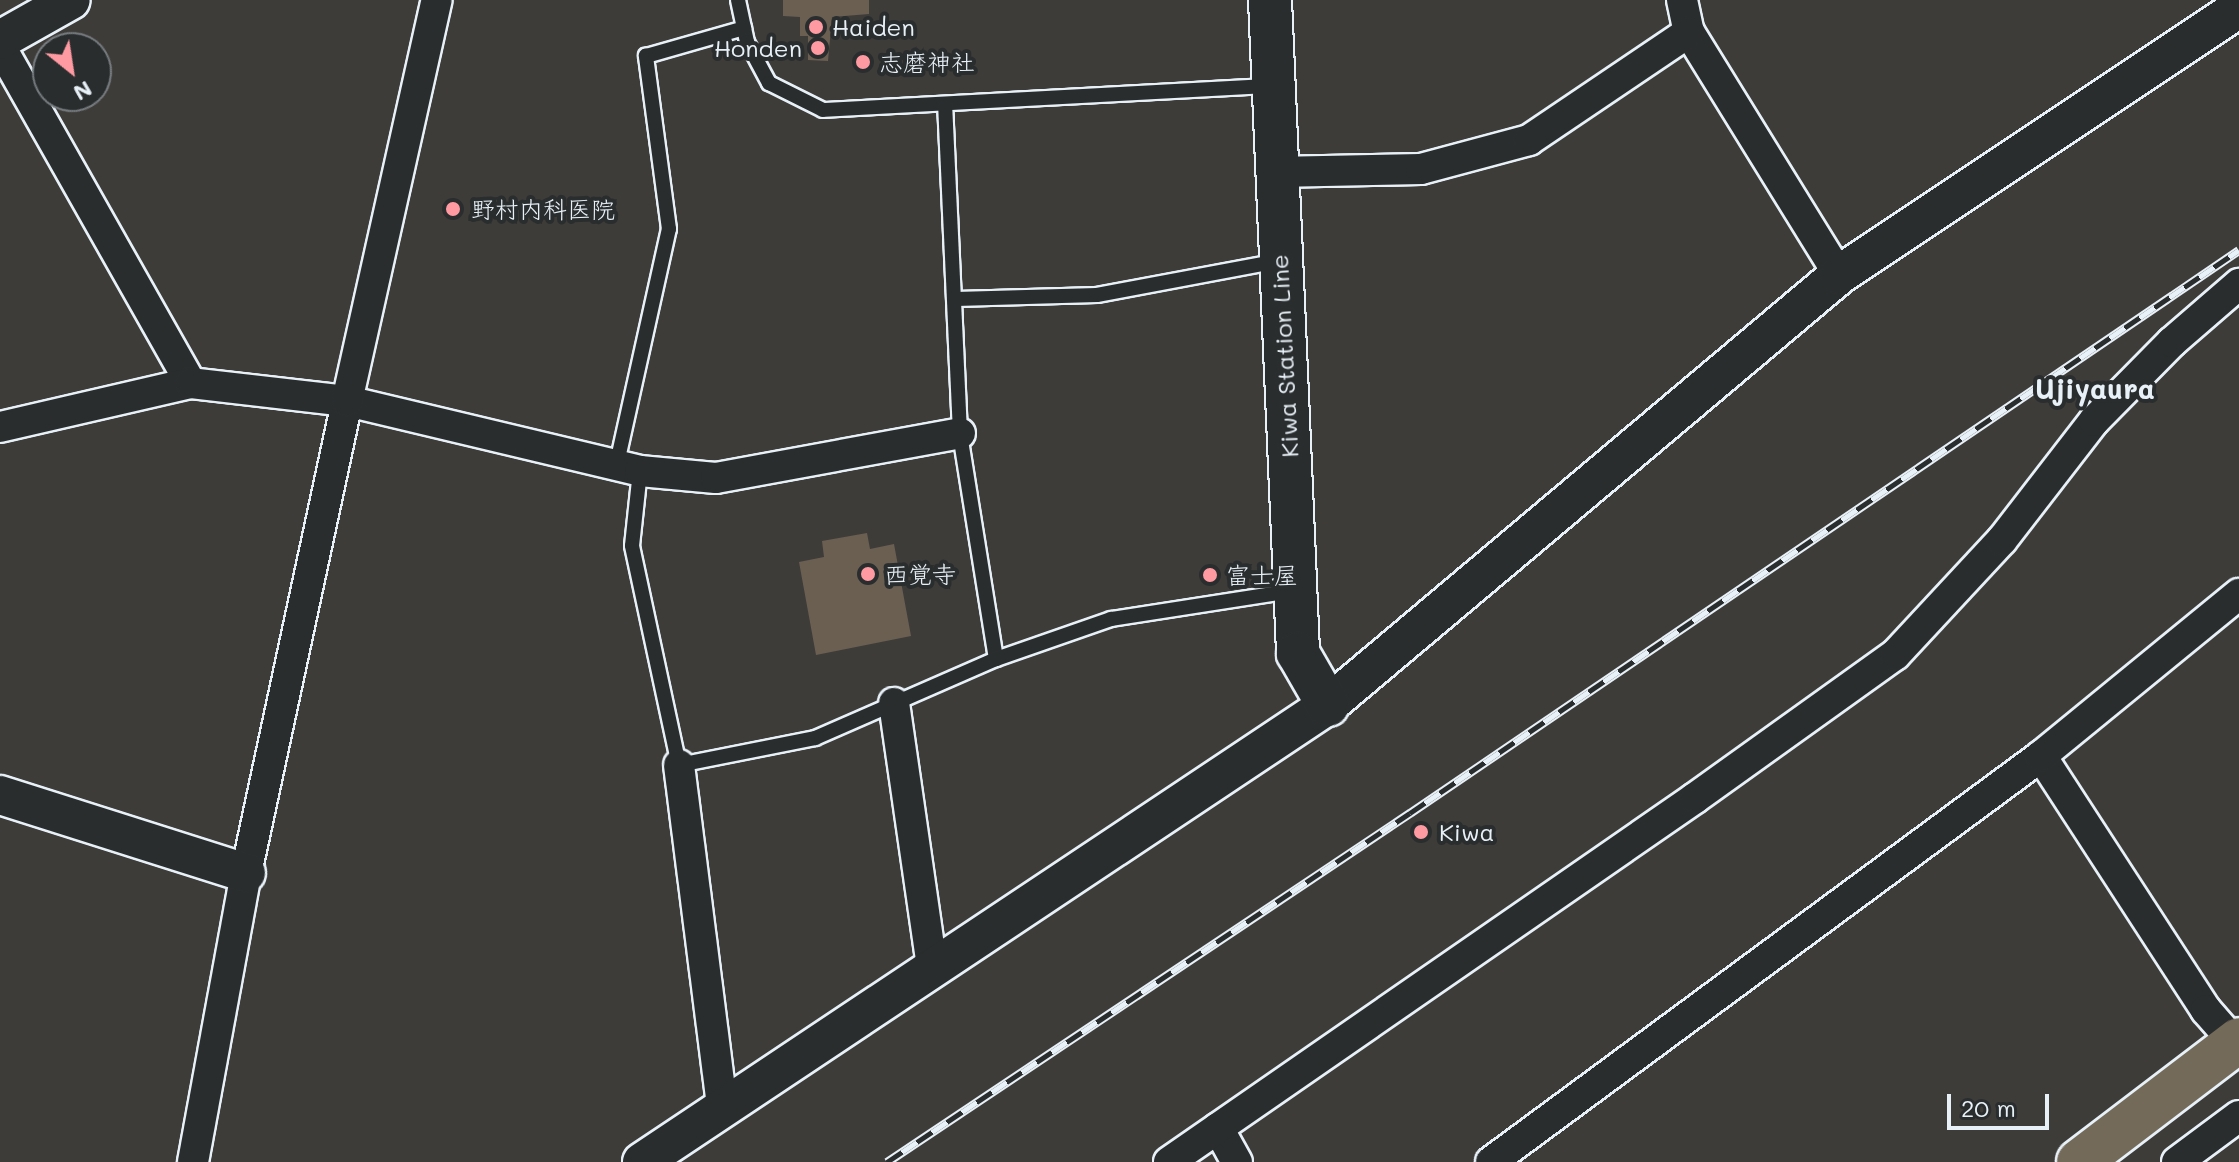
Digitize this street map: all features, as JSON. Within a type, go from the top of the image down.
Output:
[{"type":"highway","points":[[2079,1162],[2237,1042]]},
{"type":"main road","name":"Kiwa Station Line","points":[[1270,0],[1298,653],[1328,705]]},
{"type":"street","points":[[71,0],[0,43],[191,383]]},
{"type":"street","points":[[193,1162],[246,873],[437,0]]},
{"type":"street","points":[[1682,0],[1689,32],[1839,275]]},
{"type":"street","points":[[642,1162],[1328,705],[1839,275],[2239,8]]},
{"type":"street","points":[[1275,172],[1421,169],[1529,140],[1689,32]]},
{"type":"street","points":[[1169,1162],[1695,798],[1895,655],[2002,540],[2094,421],[2172,342],[2239,284]]},
{"type":"street","points":[[0,427],[191,383],[347,401],[629,467],[716,478],[960,433]]},
{"type":"street","points":[[1491,1162],[2041,756],[2239,594]]},
{"type":"street","points":[[894,703],[932,966]]},
{"type":"street","points":[[2041,756],[2206,1010],[2237,1042]]},
{"type":"street","points":[[679,765],[722,1106]]},
{"type":"street","points":[[0,795],[246,873]]},
{"type":"street","points":[[2177,1162],[2239,1116]]},
{"type":"street","points":[[1218,1128],[1237,1162]]},
{"type":"lane","points":[[738,0],[747,42],[769,83],[823,110],[1272,86]]},
{"type":"lane","points":[[744,28],[646,56],[669,229],[629,467],[632,546],[679,765],[815,738],[996,659],[1111,619],[1296,590]]},
{"type":"lane","points":[[945,104],[960,433],[996,659]]},
{"type":"lane","points":[[956,299],[1097,295],[1279,261]]},
{"type":"building","name":"Haiden","points":[[783,0],[869,0],[869,14],[832,17],[828,61],[808,60],[808,36],[800,36],[800,17],[783,16]]},
{"type":"building","points":[[867,533],[870,549],[894,544],[911,636],[816,655],[799,562],[824,557],[822,541]]},
{"type":"railway","points":[[887,1162],[1410,813],[2239,250]]},
{"type":"place","name":"Haiden","points":[[816,27]]},
{"type":"place","name":"Honden","points":[[818,48]]},
{"type":"place","name":"志磨神社","points":[[863,62]]},
{"type":"place","name":"野村内科医院","points":[[453,209]]},
{"type":"place","name":"西覚寺","points":[[868,574]]},
{"type":"place","name":"富士屋","points":[[1210,575]]},
{"type":"place","name":"Kiwa","points":[[1421,832]]},
{"type":"district","name":"Ujiyaura","points":[[2095,388]]}]
